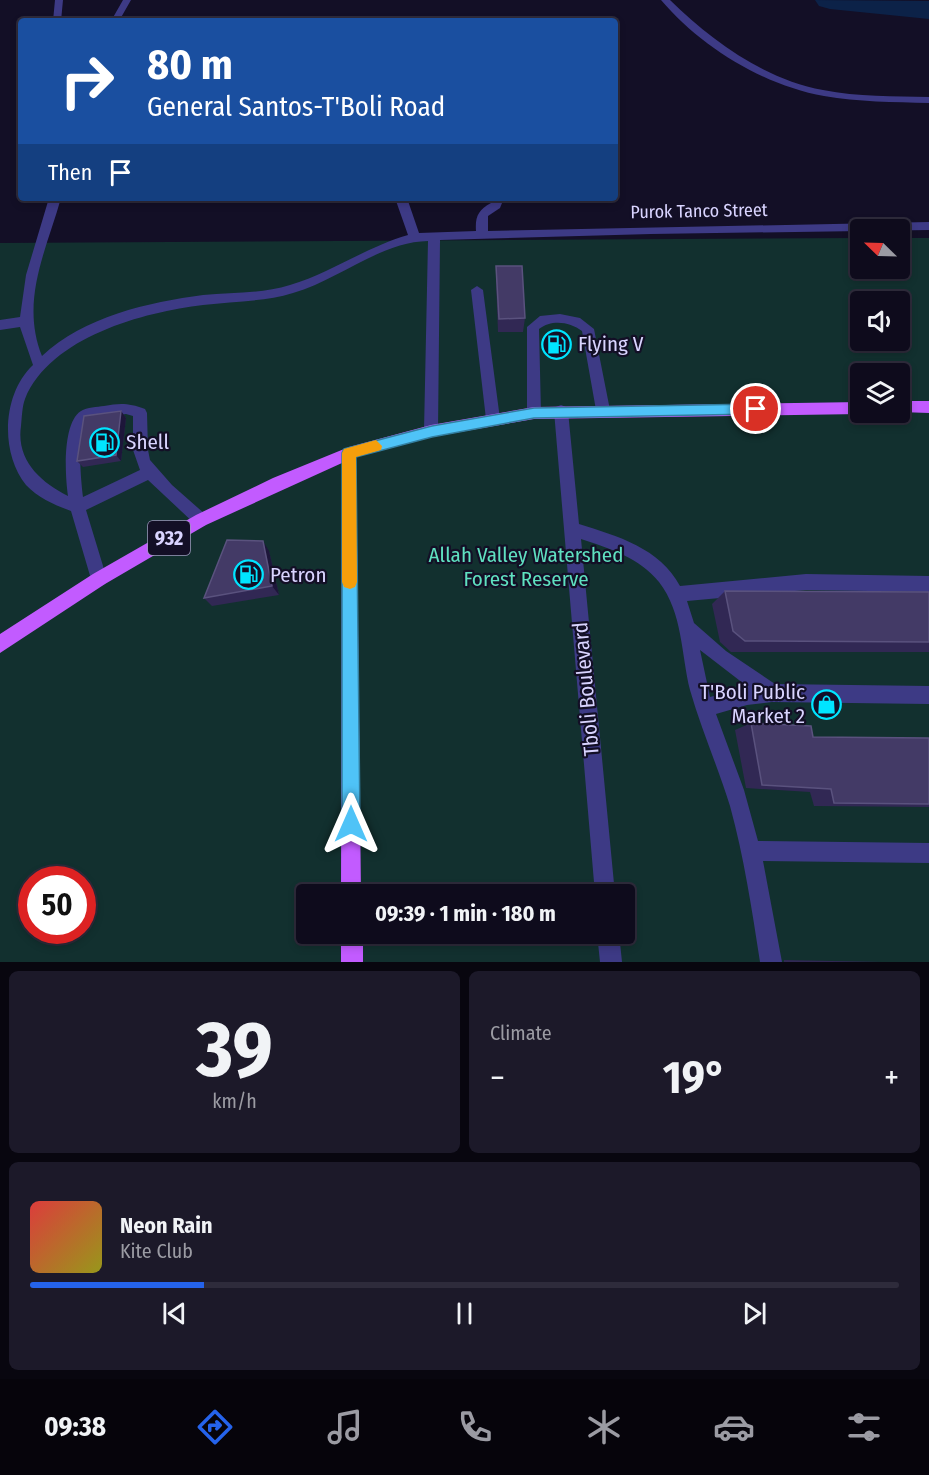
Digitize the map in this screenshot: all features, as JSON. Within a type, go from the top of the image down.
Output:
[{"type":"main road","points":[[910,407],[929,407]]},
{"type":"main road","name":"932","points":[[0,644],[99,579],[201,520],[278,483],[349,453],[432,431],[534,413],[603,410],[850,408]]},
{"type":"main road","points":[[349,453],[351,884]]},
{"type":"main road","points":[[352,944],[352,962]]},
{"type":"street","points":[[57,18],[59,0]]},
{"type":"street","points":[[117,18],[127,0]]},
{"type":"street","points":[[665,0],[681,16],[719,45],[755,69],[782,82],[821,93],[860,98],[929,100]]},
{"type":"street","points":[[40,366],[31,346],[26,321],[30,283],[54,201]]},
{"type":"street","points":[[405,201],[414,237]]},
{"type":"street","points":[[482,234],[481,215],[496,205],[497,201]]},
{"type":"street","name":"Purok Tanco Street","points":[[77,507],[44,492],[32,482],[19,464],[14,447],[13,426],[25,385],[40,366],[61,346],[89,331],[117,321],[173,305],[203,300],[273,295],[296,289],[376,249],[414,237],[929,226]]},
{"type":"street","points":[[432,431],[434,236]]},
{"type":"street","points":[[477,290],[493,419]]},
{"type":"street","points":[[534,413],[533,327],[538,321],[565,319],[582,323],[588,329],[603,410]]},
{"type":"street","points":[[0,325],[26,321]]},
{"type":"street","points":[[99,579],[77,507],[71,465],[78,426],[83,417],[92,412],[126,408],[140,413],[141,453],[150,472],[201,520]]},
{"type":"street","name":"Tboli Boulevard","points":[[561,411],[604,884]]},
{"type":"street","points":[[77,507],[150,472]]},
{"type":"street","points":[[572,529],[614,542],[635,552],[655,567],[675,594],[686,626],[704,708],[725,763],[751,851],[771,962]]},
{"type":"street","points":[[675,594],[806,582],[929,584]]},
{"type":"street","points":[[686,626],[720,657],[772,693]]},
{"type":"street","points":[[704,708],[747,696],[772,693],[929,695]]},
{"type":"street","points":[[751,851],[929,853]]},
{"type":"street","points":[[609,944],[611,962]]},
{"type":"green space","name":"Allah Valley Watershed Forest Reserve","points":[[850,238],[850,279],[910,279],[910,238],[929,238],[929,962],[0,962],[0,243]]},
{"type":"building","points":[[496,266],[522,266],[525,318],[499,319]]},
{"type":"building","name":"Shell","points":[[121,411],[116,455],[77,461],[84,416]]},
{"type":"building","points":[[227,540],[263,541],[272,586],[204,598]]},
{"type":"building","points":[[725,591],[929,592],[929,642],[745,641],[733,631]]},
{"type":"building","points":[[751,723],[811,726],[813,737],[929,738],[929,804],[834,803],[831,789],[762,785]]},
{"type":"waterway","points":[[830,0],[929,10]]},
{"type":"slow traffic","points":[[350,582],[349,453],[376,446]]},
{"type":"place","name":"Flying V","points":[[557,344]]},
{"type":"place","name":"Shell","points":[[105,442]]},
{"type":"place","name":"Petron","points":[[249,575]]},
{"type":"place","name":"T'Boli Public Market 2","points":[[826,704]]},
{"type":"route","points":[[351,824],[349,453],[432,431],[534,413],[756,409]]}]
